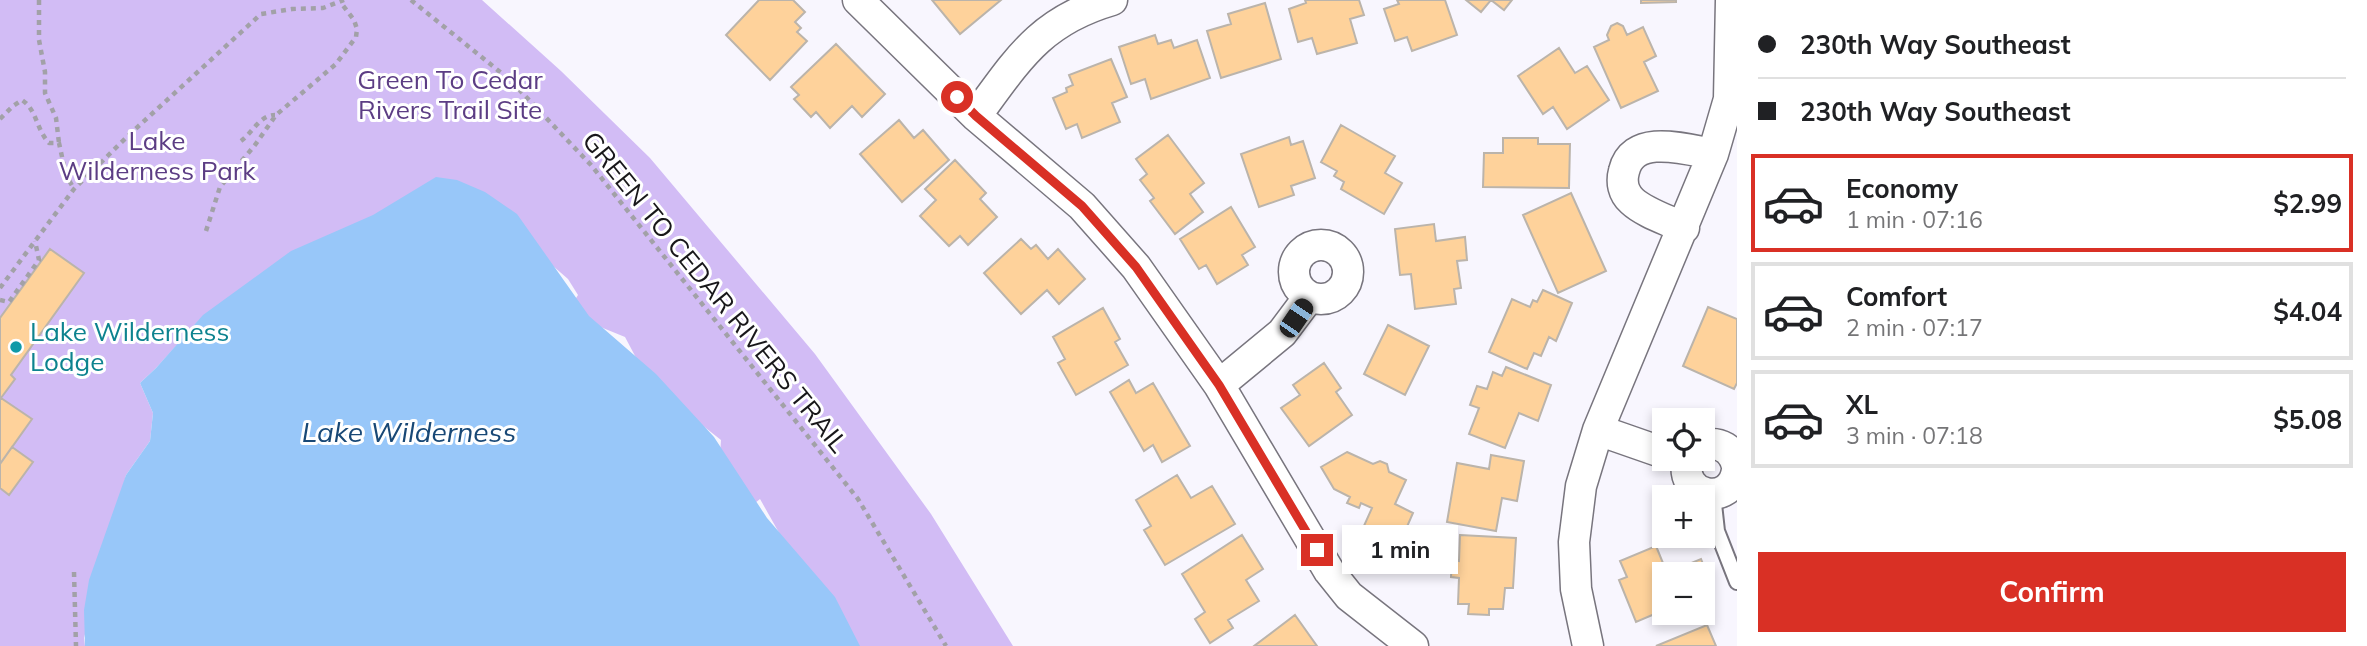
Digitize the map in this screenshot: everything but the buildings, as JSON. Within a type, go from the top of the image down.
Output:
[{"type":"street","points":[[858,0],[976,116],[1082,206],[1113,239],[1136,267],[1219,385],[1329,571],[1349,596],[1413,646]]},
{"type":"street","points":[[976,116],[1026,49],[1057,24],[1112,0]]},
{"type":"street","points":[[1588,646],[1576,589],[1574,542],[1581,486],[1598,430],[1713,154],[1729,99],[1731,0]]},
{"type":"street","points":[[1684,228],[1634,203],[1625,194],[1622,179],[1625,166],[1630,156],[1643,149],[1659,146],[1713,154]]},
{"type":"street","points":[[1219,385],[1282,333],[1310,297]]},
{"type":"street","points":[[1598,430],[1652,446]]},
{"type":"street","points":[[1715,446],[1720,444],[1735,457],[1737,468],[1731,486],[1715,494]]},
{"type":"lane","points":[[1715,513],[1717,531],[1737,582]]},
{"type":"path","points":[[39,0],[39,40],[45,72],[45,93],[56,118],[66,175],[75,189]]},
{"type":"path","name":"GREEN TO CEDAR RIVERS TRAIL","points":[[411,0],[510,80],[591,165],[858,499],[946,646]]},
{"type":"path","points":[[0,288],[75,189],[131,133],[261,14],[323,8],[342,1],[354,20],[356,37],[335,64],[276,115],[220,187],[206,230]]},
{"type":"path","points":[[0,119],[22,100],[30,106],[48,143],[59,143]]},
{"type":"path","points":[[241,141],[268,115],[276,115]]},
{"type":"path","points":[[0,300],[9,302],[39,260],[34,240]]},
{"type":"path","points":[[74,572],[76,646]]},
{"type":"green space","points":[[0,0],[482,0],[561,71],[650,158],[815,354],[931,514],[1013,646],[843,646],[760,499],[755,503],[720,456],[721,440],[650,384],[625,337],[564,317],[578,295],[568,279],[537,252],[203,316],[140,383],[153,413],[150,441],[126,475],[84,638],[85,646],[0,646]]},
{"type":"water","name":"Lake Wilderness","points":[[436,177],[457,180],[485,192],[517,214],[589,316],[656,374],[714,437],[767,518],[835,597],[860,646],[85,646],[84,610],[89,580],[126,475],[150,441],[153,413],[140,383],[203,315],[291,251],[373,215]]},
{"type":"place","name":"Lake Wilderness Lodge","points":[[16,347]]},
{"type":"route","points":[[957,97],[1082,206],[1136,267],[1219,385],[1317,550]]},
{"type":"park label","name":"Green To Cedar Rivers Trail Site","points":[[450,95]]},
{"type":"park label","name":"Lake Wilderness Park","points":[[157,156]]}]
